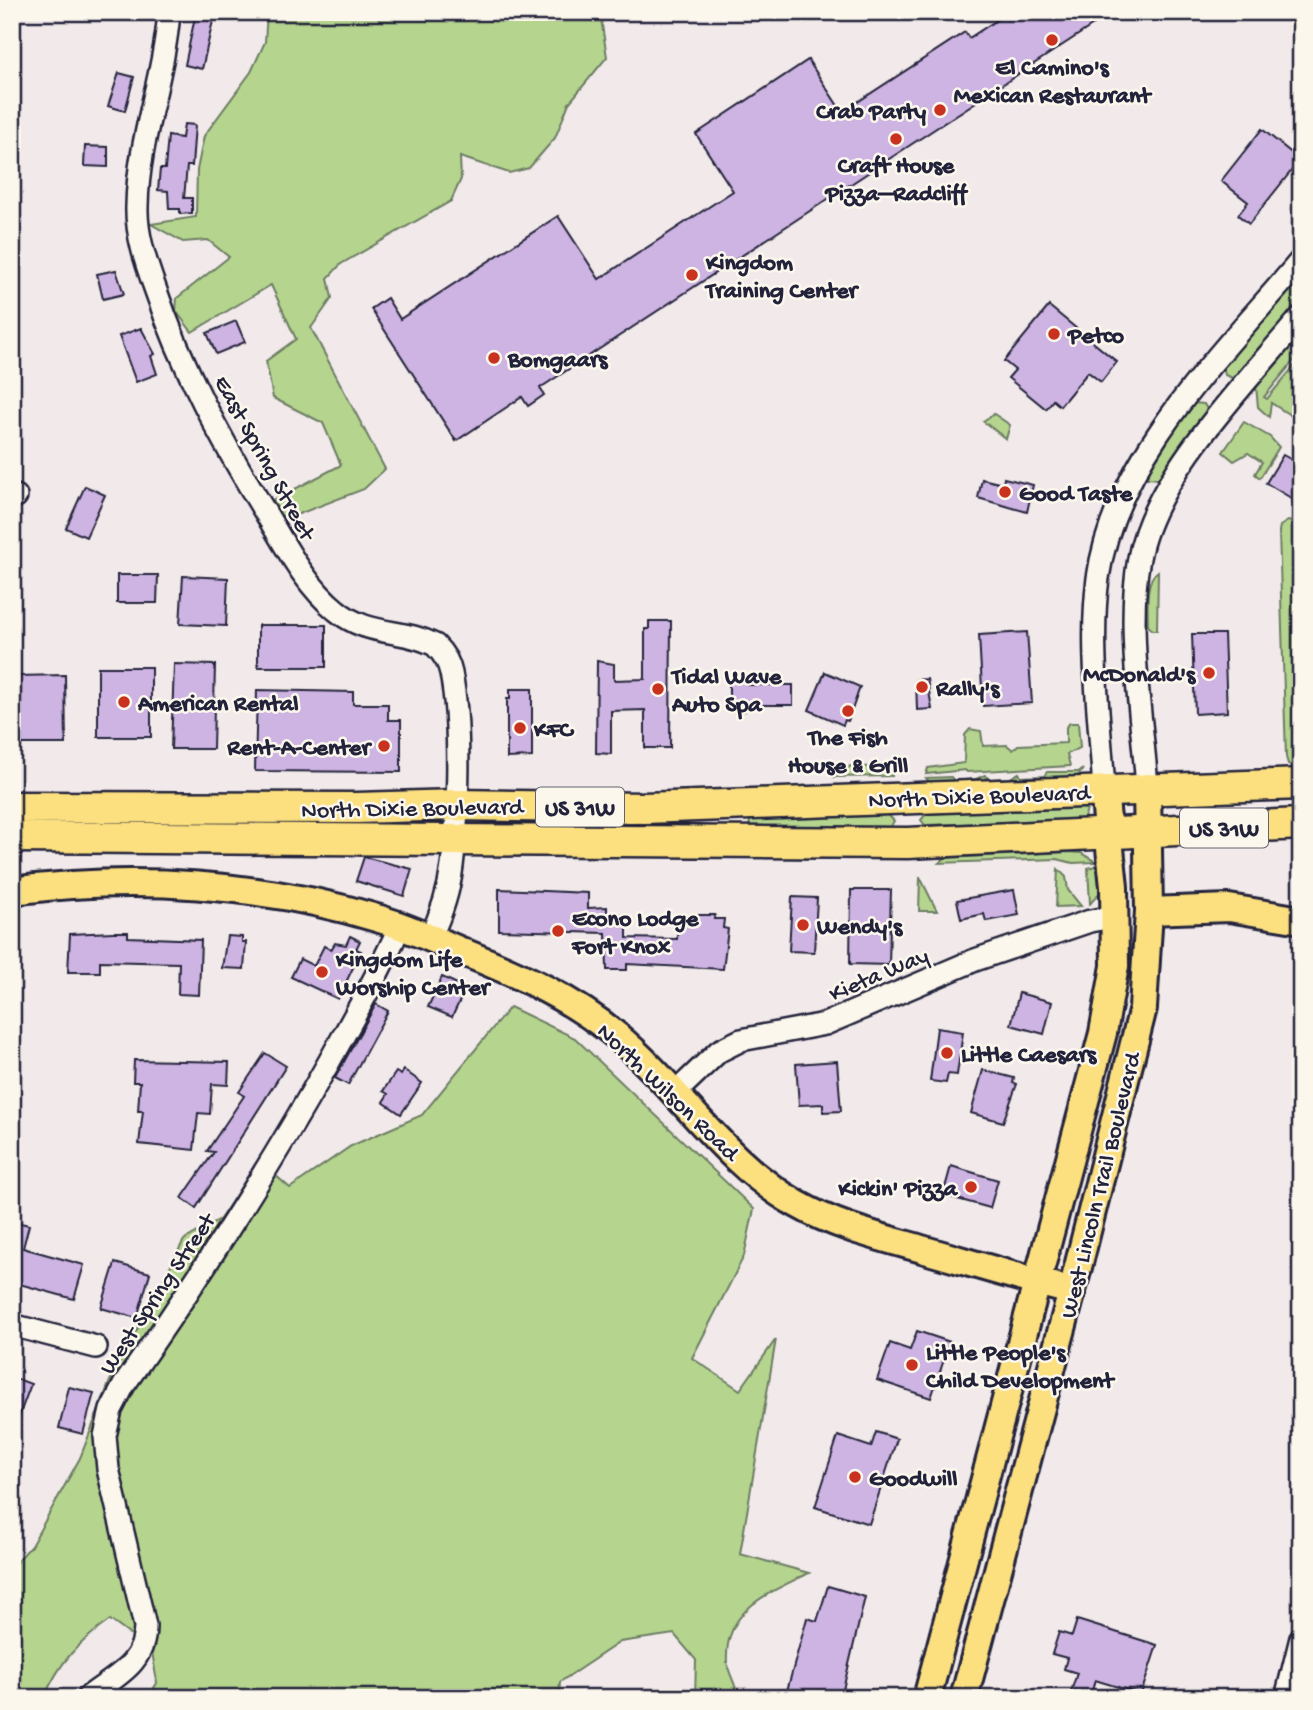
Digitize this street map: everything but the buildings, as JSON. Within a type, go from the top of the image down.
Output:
[{"type":"highway","name":"US 31W","points":[[1147,787],[1301,784]]},
{"type":"highway","name":"North Dixie Boulevard","points":[[12,807],[697,807],[1147,787]]},
{"type":"highway","name":"US 31W","points":[[1147,832],[1301,824]]},
{"type":"highway","name":"North Dixie Boulevard","points":[[12,837],[853,844],[1147,832]]},
{"type":"main road","name":"West Lincoln Trail Boulevard","points":[[964,1698],[1072,1291],[1143,1008],[1149,911],[1147,787]]},
{"type":"main road","name":"West Lincoln Trail Boulevard","points":[[927,1698],[1103,1033],[1115,966],[1110,835],[1104,790]]},
{"type":"main road","name":"North Wilson Road","points":[[12,891],[128,883],[202,887],[333,907],[400,926],[564,998],[617,1036],[765,1182],[796,1204],[840,1226],[1072,1291]]},
{"type":"main road","points":[[1149,911],[1229,908],[1301,920]]},
{"type":"street","name":"East Spring Street","points":[[169,12],[163,61],[141,159],[136,206],[148,268],[168,326],[216,432],[293,559],[323,598],[359,625],[386,634],[425,640],[443,653],[451,671],[458,765],[456,805]]},
{"type":"street","points":[[1104,790],[1096,600],[1102,555],[1115,513],[1134,472],[1160,431],[1301,260]]},
{"type":"street","points":[[1147,787],[1136,643],[1136,585],[1139,558],[1151,517],[1175,472],[1301,317]]},
{"type":"street","points":[[430,938],[447,896],[456,805]]},
{"type":"street","name":"Kieta Way","points":[[674,1094],[719,1051],[741,1041],[825,1024],[975,960],[1090,921],[1114,917]]},
{"type":"street","name":"West Spring Street","points":[[87,1698],[139,1657],[145,1646],[145,1626],[108,1469],[105,1436],[111,1410],[124,1385],[230,1231],[284,1142],[372,986],[400,926]]},
{"type":"street","points":[[12,1325],[96,1347]]},
{"type":"street","points":[[1286,1698],[1301,1639]]},
{"type":"green space","points":[[267,12],[600,12],[607,57],[569,103],[555,138],[529,168],[509,173],[460,157],[461,179],[451,201],[341,264],[328,278],[332,298],[311,328],[385,469],[364,489],[291,517],[275,515],[270,502],[341,465],[323,423],[273,398],[266,361],[296,339],[271,285],[192,332],[176,311],[177,298],[229,257],[208,240],[183,242],[151,224],[196,217],[197,170],[204,136],[251,72],[265,42]]},
{"type":"green space","points":[[1301,272],[1301,303],[1237,380],[1225,375],[1223,366]]},
{"type":"green space","points":[[1301,333],[1301,352],[1264,397],[1267,399],[1301,358],[1301,422],[1271,403],[1269,417],[1258,407],[1256,386]]},
{"type":"green space","points":[[1194,403],[1204,404],[1208,411],[1160,479],[1147,478],[1153,452]]},
{"type":"green space","points":[[994,414],[1010,425],[1006,439],[983,421]]},
{"type":"green space","points":[[1244,422],[1270,437],[1279,447],[1260,478],[1255,474],[1262,462],[1248,453],[1234,461],[1223,452]]},
{"type":"green space","points":[[1288,521],[1298,524],[1297,540],[1301,543],[1301,732],[1294,743],[1301,743],[1301,765],[1294,767],[1288,764],[1286,757],[1279,531],[1280,526]]},
{"type":"green space","points":[[1158,571],[1157,630],[1153,630],[1148,626],[1148,596],[1151,581]]},
{"type":"green space","points":[[1070,723],[1078,723],[1080,748],[1067,754],[1070,766],[926,774],[928,768],[964,763],[965,735],[970,729],[981,731],[983,746],[1007,745],[1013,750],[1018,745],[1066,743],[1066,727]]},
{"type":"green space","points":[[841,765],[846,770],[850,766],[890,768],[892,776],[833,777],[835,770]]},
{"type":"green space","points":[[1083,769],[1075,780],[932,785],[926,778],[951,777],[954,781],[976,779],[985,775],[989,779],[1010,778],[1019,773],[1021,777],[1044,776],[1047,772],[1078,772]]},
{"type":"green space","points":[[1081,806],[1087,810],[1083,820],[925,825],[921,820],[926,814]]},
{"type":"green space","points":[[887,814],[894,821],[889,829],[749,827],[751,815]]},
{"type":"green space","points":[[1081,853],[1096,862],[1073,863],[1057,859],[939,863],[945,858]]},
{"type":"green space","points":[[1099,865],[1101,891],[1090,904],[1088,868]]},
{"type":"green space","points":[[1058,869],[1066,877],[1068,890],[1081,906],[1056,907]]},
{"type":"green space","points":[[920,877],[937,911],[919,911]]},
{"type":"green space","points":[[510,1007],[575,1038],[754,1209],[744,1256],[692,1358],[740,1390],[776,1339],[740,1554],[809,1573],[752,1605],[733,1629],[728,1644],[727,1662],[738,1698],[695,1698],[696,1660],[674,1634],[620,1642],[560,1682],[559,1698],[148,1698],[157,1683],[152,1651],[110,1620],[71,1654],[44,1698],[12,1698],[12,1567],[31,1546],[80,1458],[110,1381],[184,1240],[220,1219],[259,1161],[290,1188],[351,1146],[422,1115]]},
{"type":"place","name":"El Camino's Mexican Restaurant","points":[[1052,40]]},
{"type":"place","name":"Crab Party","points":[[940,110]]},
{"type":"place","name":"Craft House Pizza–Radcliff","points":[[896,139]]},
{"type":"place","name":"Kingdom Training Center","points":[[692,275]]},
{"type":"place","name":"Petco","points":[[1054,334]]},
{"type":"place","name":"Bomgaars","points":[[494,358]]},
{"type":"place","name":"Good Taste","points":[[1005,492]]},
{"type":"place","name":"McDonald's","points":[[1209,673]]},
{"type":"place","name":"Rally's","points":[[922,687]]},
{"type":"place","name":"Tidal Wave Auto Spa","points":[[658,689]]},
{"type":"place","name":"American Rental","points":[[124,702]]},
{"type":"place","name":"The Fish House & Grill","points":[[848,711]]},
{"type":"place","name":"KFC","points":[[520,728]]},
{"type":"place","name":"Rent-A-Center","points":[[384,746]]},
{"type":"place","name":"Wendy's","points":[[803,925]]},
{"type":"place","name":"Econo Lodge Fort Knox","points":[[558,931]]},
{"type":"place","name":"Kingdom Life Worship Center","points":[[322,972]]},
{"type":"place","name":"Little Caesars","points":[[947,1053]]},
{"type":"place","name":"Kickin' Pizza","points":[[971,1187]]},
{"type":"place","name":"Little People's Child Development","points":[[912,1365]]},
{"type":"place","name":"Goodwill","points":[[855,1477]]}]
